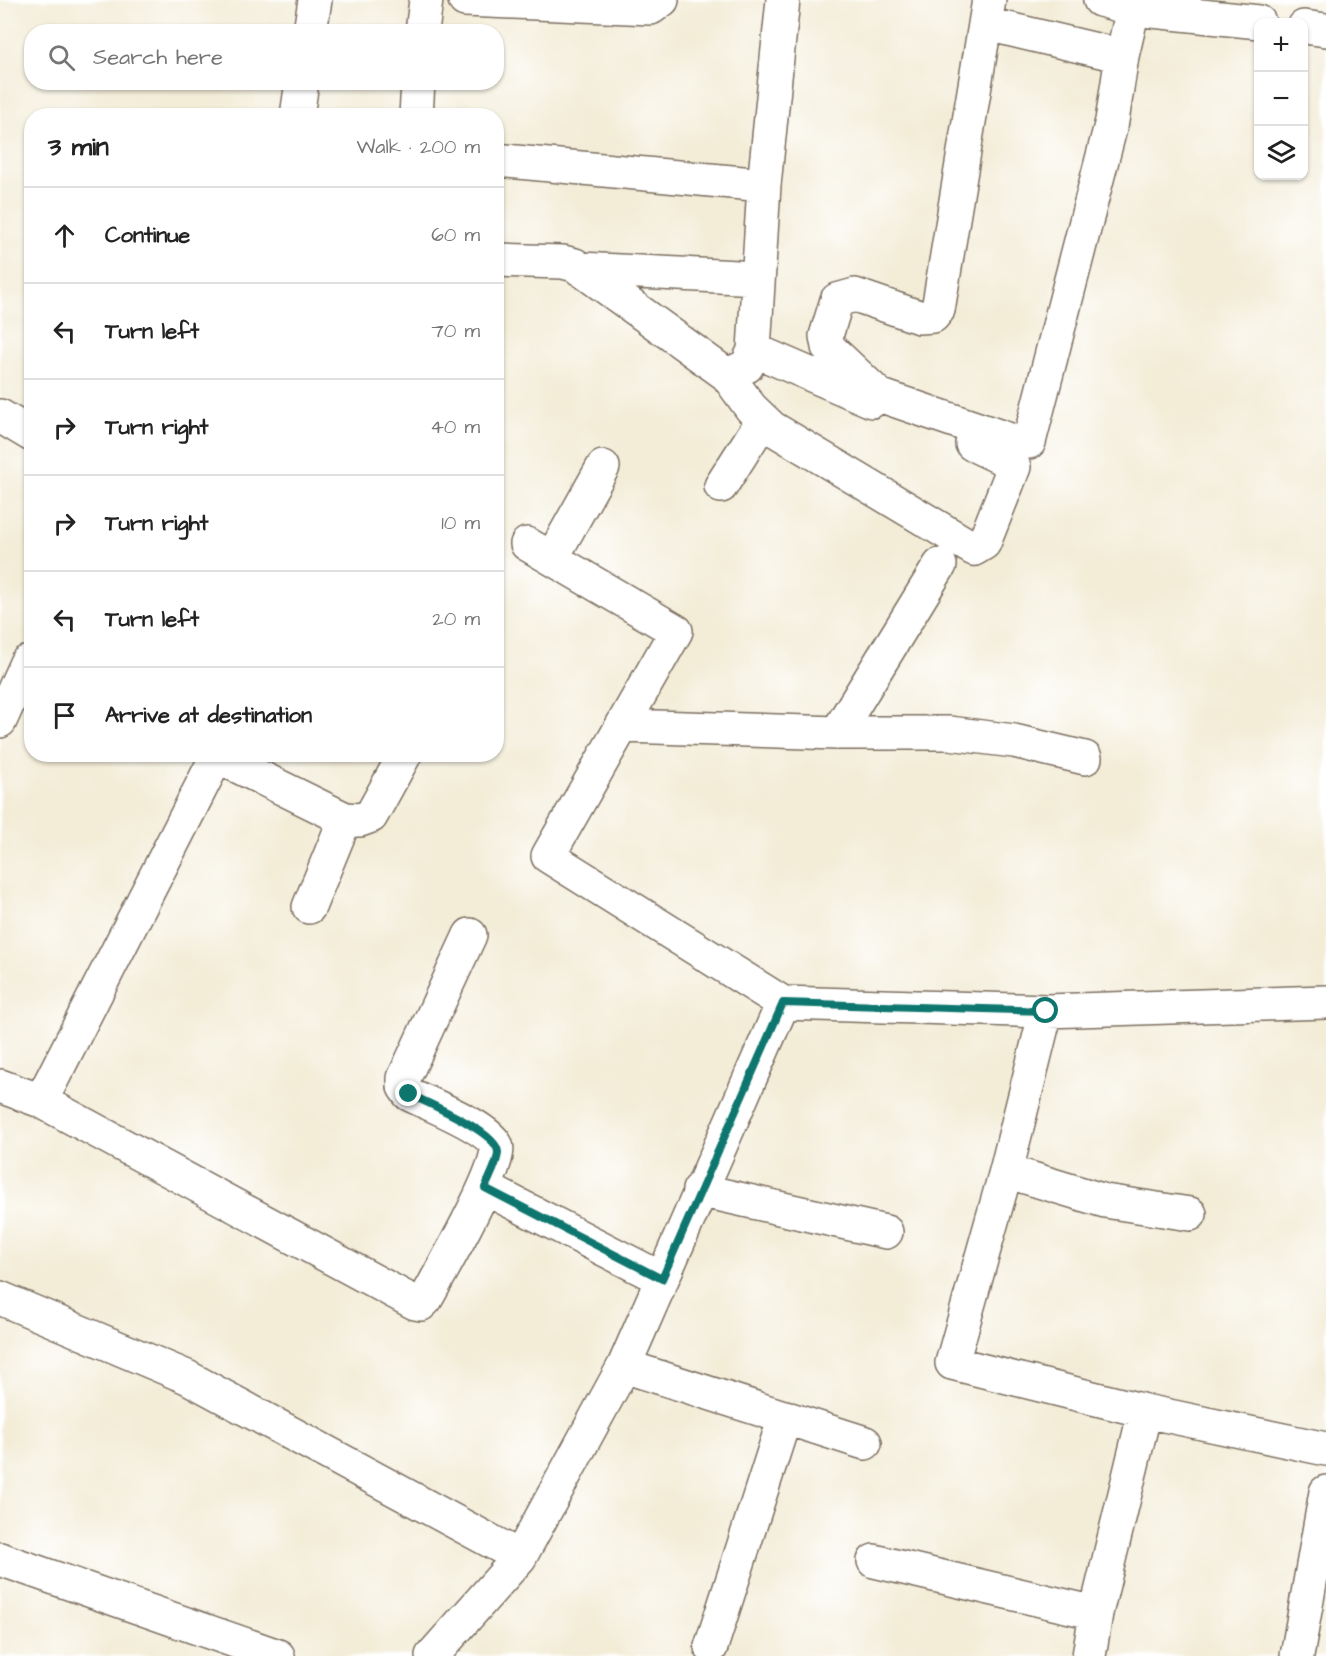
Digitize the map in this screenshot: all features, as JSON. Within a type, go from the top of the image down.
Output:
[{"type":"street","points":[[311,24],[315,0]]},
{"type":"street","points":[[423,24],[426,0]]},
{"type":"street","points":[[465,0],[651,8],[662,0]]},
{"type":"street","points":[[1100,0],[1133,9],[1254,21]]},
{"type":"street","points":[[1122,56],[988,12],[938,310],[933,316],[919,317],[855,295],[846,296],[837,300],[826,336],[828,347],[836,357],[879,395],[1016,442],[1029,442],[1112,121],[1122,56],[1133,9]]},
{"type":"street","points":[[727,375],[747,366],[754,350],[764,186],[782,11]]},
{"type":"street","points":[[1308,28],[1326,30]]},
{"type":"street","points":[[298,108],[301,90]]},
{"type":"street","points":[[416,108],[418,90]]},
{"type":"street","points":[[504,161],[764,186]]},
{"type":"street","points":[[504,260],[563,262],[580,268],[758,278]]},
{"type":"street","points":[[580,268],[727,375],[763,420],[974,549],[984,543],[1013,473],[1014,467],[1008,461],[754,350]]},
{"type":"street","points":[[0,416],[24,430]]},
{"type":"street","points":[[721,486],[763,420]]},
{"type":"street","points":[[603,467],[539,551],[676,631],[624,726],[548,855],[783,1003],[1046,1011],[1326,1002]]},
{"type":"street","points":[[837,733],[940,565]]},
{"type":"street","points":[[0,721],[19,655]]},
{"type":"street","points":[[624,726],[837,733],[949,733],[1014,741],[1085,758]]},
{"type":"street","points":[[41,1101],[214,762]]},
{"type":"street","points":[[232,762],[345,819],[360,820],[371,816],[401,762]]},
{"type":"street","points":[[309,907],[345,819]]},
{"type":"street","points":[[0,1086],[41,1101],[415,1303],[421,1304],[426,1299],[485,1188],[498,1154],[497,1146],[486,1134],[409,1094],[404,1087],[404,1078],[470,936]]},
{"type":"street","points":[[432,1656],[520,1557],[624,1366],[699,1190],[783,1003]]},
{"type":"street","points":[[1046,1011],[1006,1171],[952,1363],[1145,1411],[1326,1449]]},
{"type":"street","points":[[1006,1171],[1105,1202],[1190,1214]]},
{"type":"street","points":[[485,1188],[662,1279]]},
{"type":"street","points":[[699,1190],[886,1232]]},
{"type":"street","points":[[0,1298],[187,1377],[520,1557]]},
{"type":"street","points":[[624,1366],[865,1443]]},
{"type":"street","points":[[1089,1656],[1096,1613],[1145,1411]]},
{"type":"street","points":[[711,1647],[785,1418]]},
{"type":"street","points":[[1297,1656],[1326,1492]]},
{"type":"street","points":[[0,1559],[278,1656]]},
{"type":"street","points":[[874,1561],[1096,1613]]},
{"type":"route","points":[[409,1094],[486,1134],[497,1146],[498,1154],[485,1188],[662,1279],[699,1190],[783,1003],[1046,1011]]}]
